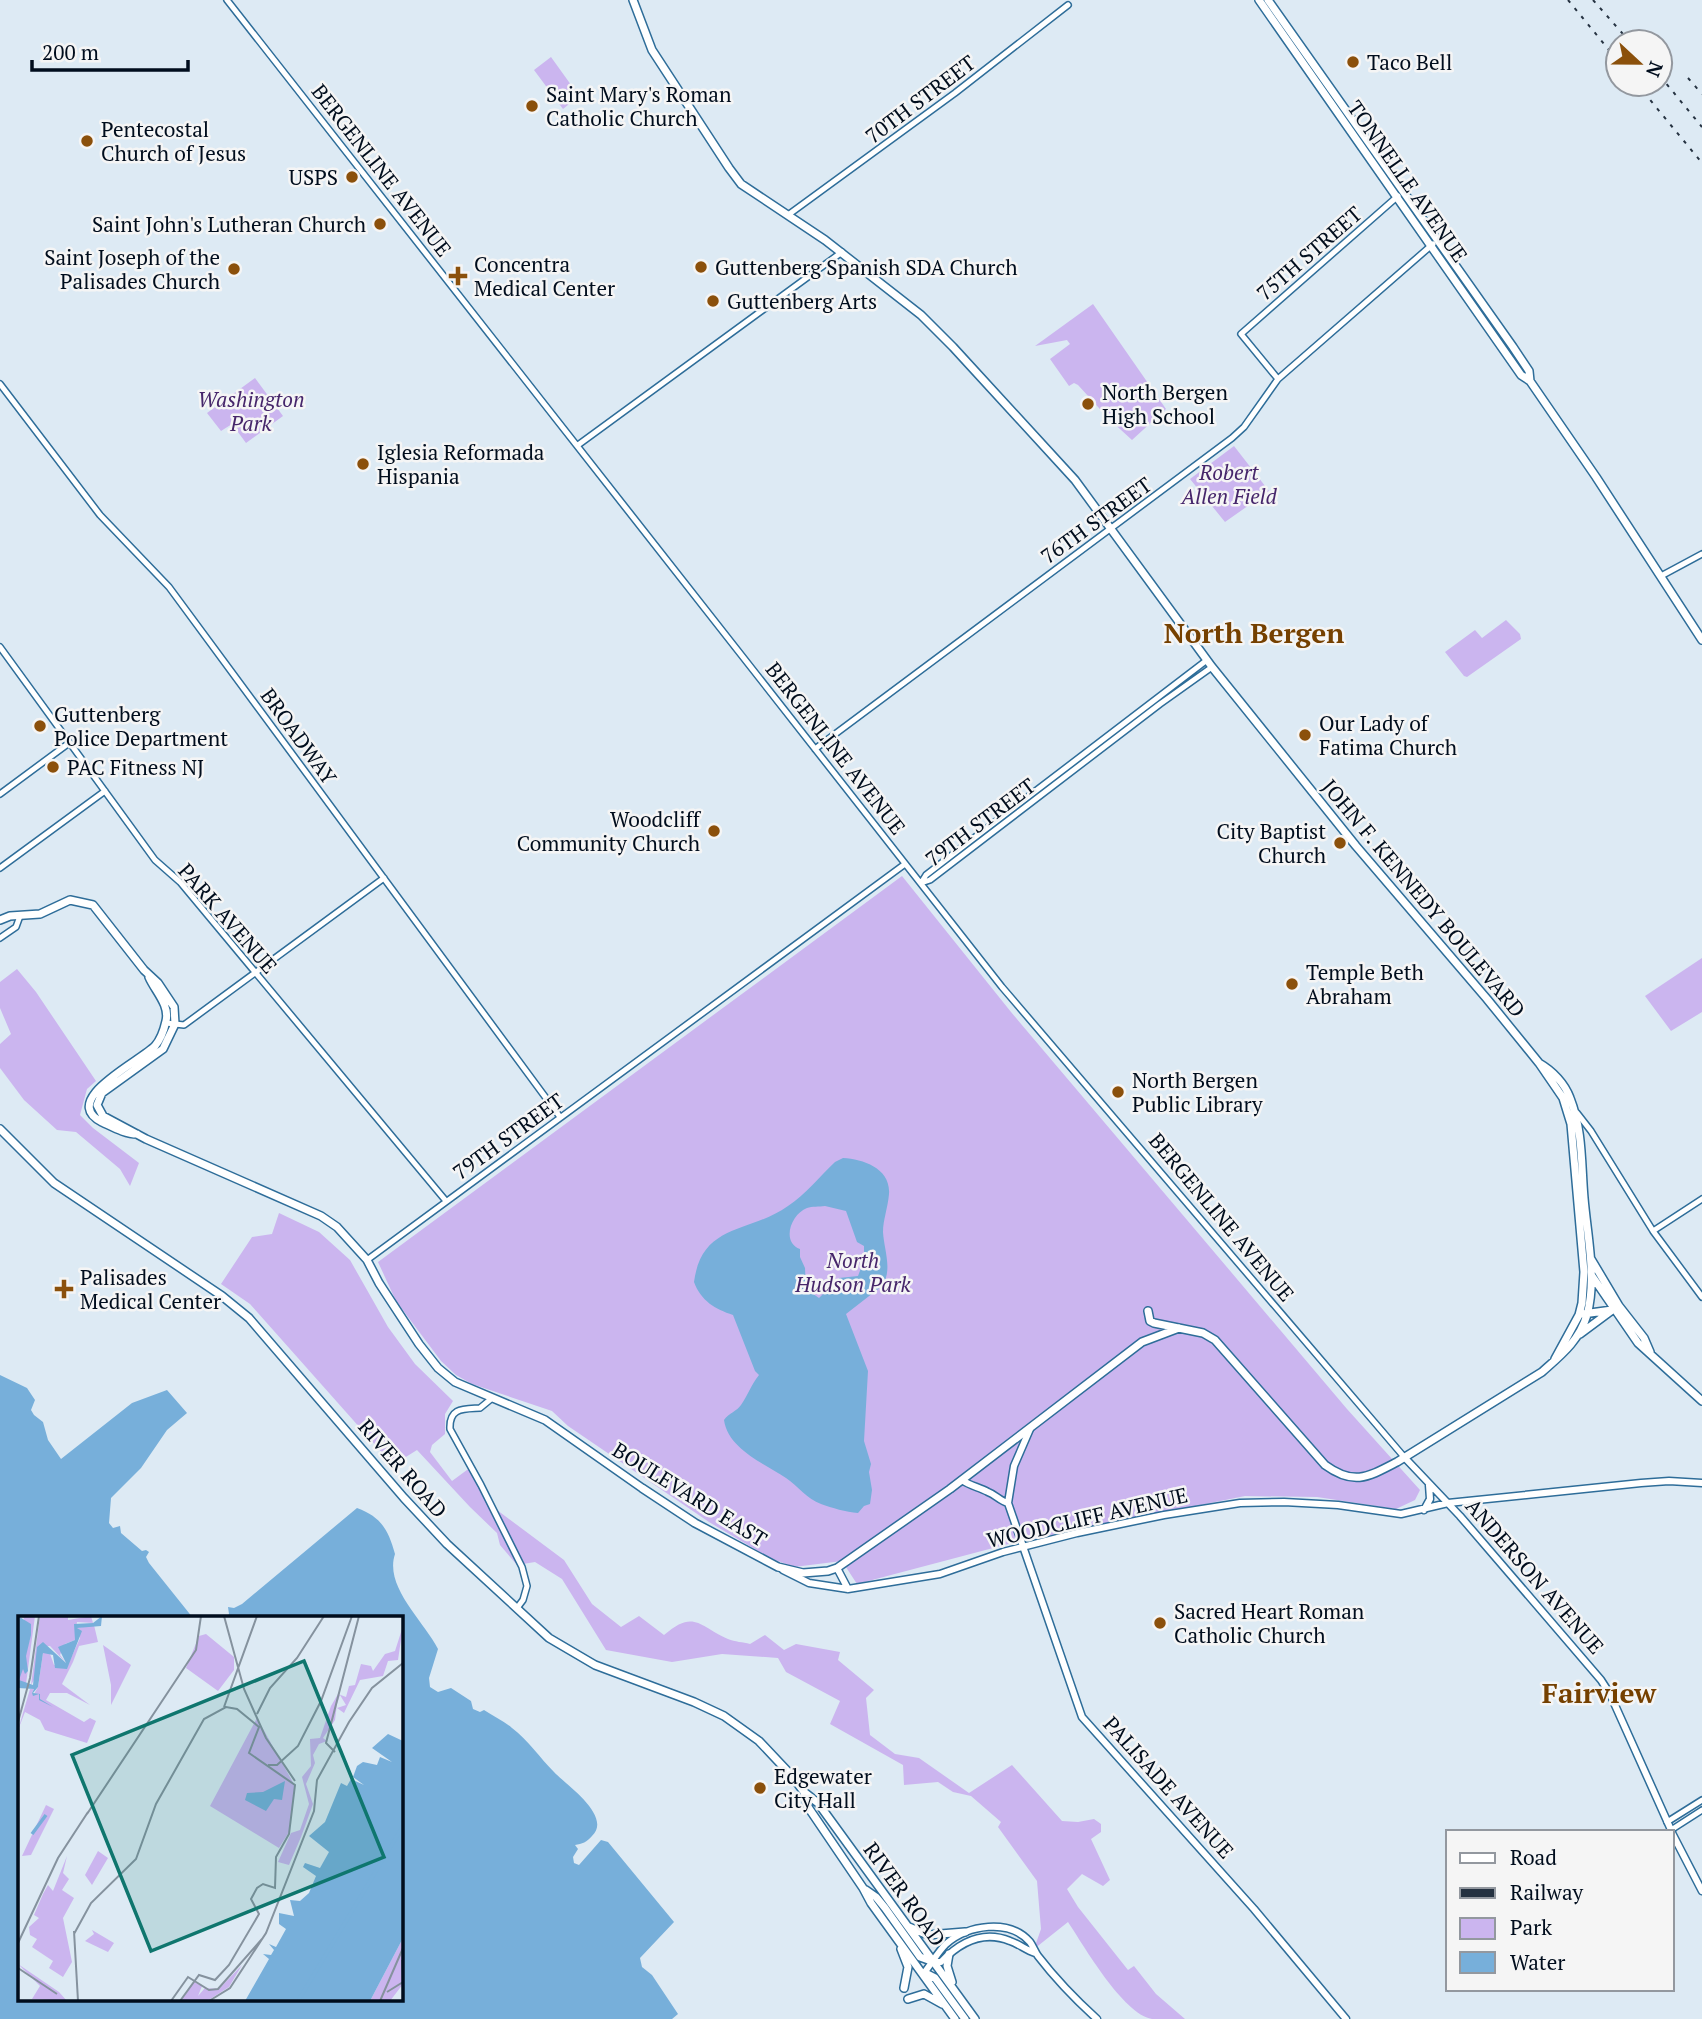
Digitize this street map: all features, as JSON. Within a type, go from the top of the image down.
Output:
[{"type":"main road","name":"JOHN F. KENNEDY BOULEVARD","points":[[633,0],[652,50],[741,184],[842,252],[921,315],[1075,480],[1210,664],[1373,866],[1485,996],[1539,1063],[1563,1098],[1573,1136],[1586,1258],[1590,1273],[1579,1335],[1563,1354],[1542,1372],[1405,1458]]},
{"type":"main road","name":"TONNELLE AVENUE","points":[[1259,0],[1398,196],[1435,243]]},
{"type":"main road","name":"TONNELLE AVENUE","points":[[1268,0],[1435,243],[1521,375],[1530,381],[1702,640]]},
{"type":"main road","points":[[0,920],[40,914],[70,900],[93,905],[149,976],[166,1009],[166,1023]]},
{"type":"main road","points":[[149,976],[158,983],[174,1007],[175,1024]]},
{"type":"main road","name":"BOULEVARD EAST","points":[[137,1134],[129,1134],[94,1117],[89,1108],[90,1098],[100,1087],[142,1058],[157,1044],[166,1023]]},
{"type":"main road","name":"BOULEVARD EAST","points":[[175,1024],[163,1049],[106,1089],[97,1101],[103,1116],[137,1134],[321,1216],[350,1239],[367,1260],[386,1294],[438,1368],[454,1382],[545,1420],[695,1523],[778,1567],[803,1573],[837,1568],[962,1480],[1142,1342],[1179,1328]]},
{"type":"main road","name":"JOHN F. KENNEDY BOULEVARD","points":[[1539,1063],[1555,1075],[1567,1091],[1581,1135],[1586,1258],[1583,1314],[1555,1359]]},
{"type":"main road","name":"RIVER ROAD","points":[[0,1129],[54,1183],[222,1296],[249,1318],[447,1544],[549,1638],[582,1658],[724,1716],[770,1751],[804,1792],[818,1803],[975,2019]]},
{"type":"main road","points":[[1586,1258],[1638,1343],[1702,1401]]},
{"type":"main road","points":[[1590,1273],[1616,1308]]},
{"type":"main road","points":[[1583,1314],[1616,1308]]},
{"type":"main road","points":[[1579,1335],[1616,1308]]},
{"type":"main road","points":[[1148,1311],[1150,1321],[1154,1323],[1203,1333],[1215,1340],[1298,1436],[1335,1472],[1346,1477],[1362,1478],[1405,1458]]},
{"type":"main road","points":[[962,1480],[1008,1503],[1014,1466],[1030,1429]]},
{"type":"main road","name":"BERGENLINE AVENUE","points":[[1405,1458],[1441,1497]]},
{"type":"main road","name":"WOODCLIFF AVENUE","points":[[778,1567],[809,1583],[848,1589],[940,1574],[1022,1547],[1164,1516],[1240,1503],[1284,1502],[1394,1514],[1411,1513],[1448,1503],[1656,1482],[1702,1483]]},
{"type":"main road","points":[[1424,1510],[1430,1499],[1429,1483]]},
{"type":"main road","name":"ANDERSON AVENUE","points":[[1441,1497],[1601,1680],[1610,1694],[1671,1830]]},
{"type":"main road","name":"PALISADE AVENUE","points":[[1008,1503],[1082,1717],[1254,1909],[1346,2019]]},
{"type":"main road","points":[[837,1568],[848,1589]]},
{"type":"main road","name":"RIVER ROAD","points":[[804,1792],[808,1807],[871,1903],[955,2019]]},
{"type":"main road","name":"ANDERSON AVENUE","points":[[1674,1835],[1702,1891]]},
{"type":"main road","points":[[863,1888],[876,1897],[920,1957],[941,1962],[969,1940],[992,1936],[1035,1953]]},
{"type":"main road","points":[[908,1926],[928,1935],[965,1933]]},
{"type":"main road","points":[[965,2019],[935,1978],[924,1973],[947,1943],[979,1928],[1002,1927],[1030,1942],[1035,1953],[1097,2019]]},
{"type":"main road","points":[[895,1936],[908,1967],[904,1988]]},
{"type":"main road","points":[[949,1954],[948,1974],[960,1998]]},
{"type":"main road","points":[[908,1999],[924,1994],[947,2008]]},
{"type":"street","name":"BERGENLINE AVENUE","points":[[227,0],[1041,1035],[1405,1458]]},
{"type":"street","name":"70TH STREET","points":[[788,215],[955,93],[1068,5]]},
{"type":"street","name":"75TH STREET","points":[[1278,379],[1241,334],[1398,196]]},
{"type":"street","name":"76TH STREET","points":[[815,749],[1232,438],[1244,427],[1278,379],[1435,243]]},
{"type":"street","points":[[578,445],[842,252]]},
{"type":"street","name":"BROADWAY","points":[[0,384],[100,515],[169,587],[560,1117]]},
{"type":"street","points":[[1661,576],[1702,554]]},
{"type":"street","name":"PARK AVENUE","points":[[0,647],[155,860],[180,882],[446,1201]]},
{"type":"street","name":"79TH STREET","points":[[921,883],[926,875],[970,841],[1210,664]]},
{"type":"street","points":[[0,794],[69,743]]},
{"type":"street","points":[[0,868],[105,790]]},
{"type":"street","name":"79TH STREET","points":[[367,1260],[905,864]]},
{"type":"street","points":[[166,1023],[184,1025],[384,878]]},
{"type":"street","points":[[0,939],[16,927],[20,916]]},
{"type":"street","points":[[1563,1098],[1591,1131],[1653,1231],[1702,1297]]},
{"type":"street","points":[[1653,1231],[1702,1199]]},
{"type":"street","points":[[491,1399],[480,1408],[462,1408],[454,1412],[450,1429],[522,1567],[527,1586],[523,1600],[517,1608]]},
{"type":"street","points":[[1667,1822],[1702,1800]]},
{"type":"street","points":[[1673,1830],[1702,1810]]},
{"type":"green space","points":[[551,57],[579,96],[563,109],[534,70]]},
{"type":"green space","points":[[1093,304],[1166,409],[1132,440],[1078,385],[1074,383],[1069,386],[1050,359],[1070,344],[1067,340],[1035,346]]},
{"type":"green space","name":"Washington Park","points":[[255,378],[283,416],[246,443],[232,424],[221,431],[207,413]]},
{"type":"green space","name":"Robert Allen Field","points":[[1234,446],[1269,491],[1225,522],[1190,479]]},
{"type":"green space","points":[[1506,620],[1520,634],[1521,639],[1467,677],[1464,676],[1445,652],[1475,630],[1482,638]]},
{"type":"green space","name":"North Hudson Park","points":[[902,876],[1011,1012],[1347,1409],[1420,1490],[1415,1500],[1396,1509],[1317,1497],[1245,1496],[1012,1543],[857,1584],[842,1561],[794,1567],[770,1558],[709,1522],[568,1426],[552,1411],[472,1384],[456,1375],[441,1361],[396,1301],[378,1262]]},
{"type":"green space","points":[[1702,958],[1702,1012],[1671,1031],[1645,996]]},
{"type":"green space","points":[[17,969],[36,992],[96,1081],[87,1089],[80,1115],[139,1163],[130,1186],[120,1169],[76,1132],[57,1130],[24,1100],[0,1068],[0,1044],[11,1034],[0,1008],[0,982]]},
{"type":"green space","points":[[279,1213],[319,1232],[350,1260],[388,1327],[415,1364],[453,1401],[445,1414],[445,1434],[432,1445],[430,1452],[452,1481],[471,1467],[497,1510],[564,1560],[592,1604],[621,1627],[639,1616],[664,1635],[674,1627],[690,1621],[728,1639],[750,1644],[765,1635],[784,1650],[796,1644],[840,1652],[838,1660],[874,1690],[866,1698],[870,1735],[895,1754],[919,1758],[969,1793],[1012,1765],[1062,1821],[1094,1819],[1101,1824],[1101,1832],[1091,1839],[1110,1880],[1103,1886],[1082,1874],[1067,1889],[1128,1970],[1134,1966],[1156,1994],[1185,2019],[1152,2019],[1129,2005],[1105,1978],[1068,1922],[1034,1949],[1041,1929],[1037,1881],[998,1827],[1001,1822],[971,1796],[953,1792],[938,1782],[904,1785],[903,1765],[830,1724],[840,1701],[786,1672],[778,1658],[722,1654],[672,1662],[606,1650],[562,1579],[535,1562],[517,1565],[500,1545],[497,1533],[417,1450],[393,1465],[250,1304],[221,1284],[252,1237],[272,1234]]},
{"type":"water","points":[[843,1158],[875,1167],[886,1178],[889,1194],[883,1232],[887,1267],[885,1280],[882,1286],[846,1314],[868,1371],[864,1441],[871,1464],[869,1472],[872,1490],[870,1504],[858,1513],[816,1502],[786,1478],[749,1455],[732,1439],[724,1420],[741,1405],[759,1375],[733,1315],[709,1303],[694,1282],[706,1249],[717,1239],[788,1206],[835,1162]],"holes":[[[825,1206],[846,1211],[857,1242],[864,1246],[864,1260],[858,1276],[839,1278],[838,1284],[831,1286],[819,1298],[806,1289],[805,1268],[800,1249],[791,1240],[790,1228],[796,1216],[809,1207]]]},
{"type":"water","points":[[0,1375],[27,1388],[35,1400],[31,1410],[43,1422],[48,1440],[61,1459],[132,1403],[167,1390],[187,1413],[167,1430],[141,1468],[111,1498],[109,1523],[113,1528],[120,1526],[121,1533],[142,1551],[149,1552],[146,1557],[149,1563],[191,1616],[18,1616],[18,2002],[402,2002],[402,1616],[228,1616],[228,1607],[234,1608],[242,1604],[357,1508],[372,1515],[386,1531],[395,1554],[393,1566],[400,1591],[438,1649],[429,1678],[430,1687],[438,1692],[451,1688],[471,1701],[473,1709],[480,1712],[484,1710],[506,1723],[523,1738],[585,1801],[596,1819],[597,1828],[592,1836],[575,1845],[578,1849],[573,1857],[574,1863],[579,1865],[601,1840],[608,1842],[674,1922],[640,1958],[642,1967],[652,1975],[678,2014],[672,2019],[0,2019]]},
{"type":"railway","points":[[1568,0],[1604,44]]},
{"type":"railway","points":[[1593,0],[1618,28]]},
{"type":"railway","points":[[1688,78],[1702,94]]},
{"type":"railway","points":[[1674,93],[1702,127]]},
{"type":"railway","points":[[1649,98],[1702,163]]},
{"type":"place","name":"Taco Bell","points":[[1353,62]]},
{"type":"place","name":"Saint Mary's Roman Catholic Church","points":[[532,106]]},
{"type":"place","name":"Pentecostal Church of Jesus","points":[[87,141]]},
{"type":"place","name":"USPS","points":[[352,177]]},
{"type":"place","name":"Saint John's Lutheran Church","points":[[380,224]]},
{"type":"place","name":"Guttenberg Spanish SDA Church","points":[[701,267]]},
{"type":"place","name":"Saint Joseph of the Palisades Church","points":[[234,269]]},
{"type":"place","name":"Concentra Medical Center","points":[[458,276]]},
{"type":"place","name":"Guttenberg Arts","points":[[713,301]]},
{"type":"place","name":"North Bergen High School","points":[[1088,404]]},
{"type":"place","name":"Iglesia Reformada Hispania","points":[[363,464]]},
{"type":"place","name":"Guttenberg Police Department","points":[[40,726]]},
{"type":"place","name":"Our Lady of Fatima Church","points":[[1305,735]]},
{"type":"place","name":"PAC Fitness NJ","points":[[53,767]]},
{"type":"place","name":"Woodcliff Community Church","points":[[714,831]]},
{"type":"place","name":"City Baptist Church","points":[[1340,843]]},
{"type":"place","name":"Temple Beth Abraham","points":[[1292,984]]},
{"type":"place","name":"North Bergen Public Library","points":[[1118,1092]]},
{"type":"place","name":"Palisades Medical Center","points":[[64,1289]]},
{"type":"place","name":"Sacred Heart Roman Catholic Church","points":[[1160,1623]]},
{"type":"place","name":"Edgewater City Hall","points":[[760,1788]]},
{"type":"district","name":"North Bergen","points":[[1254,632]]},
{"type":"district","name":"Fairview","points":[[1599,1692]]}]
